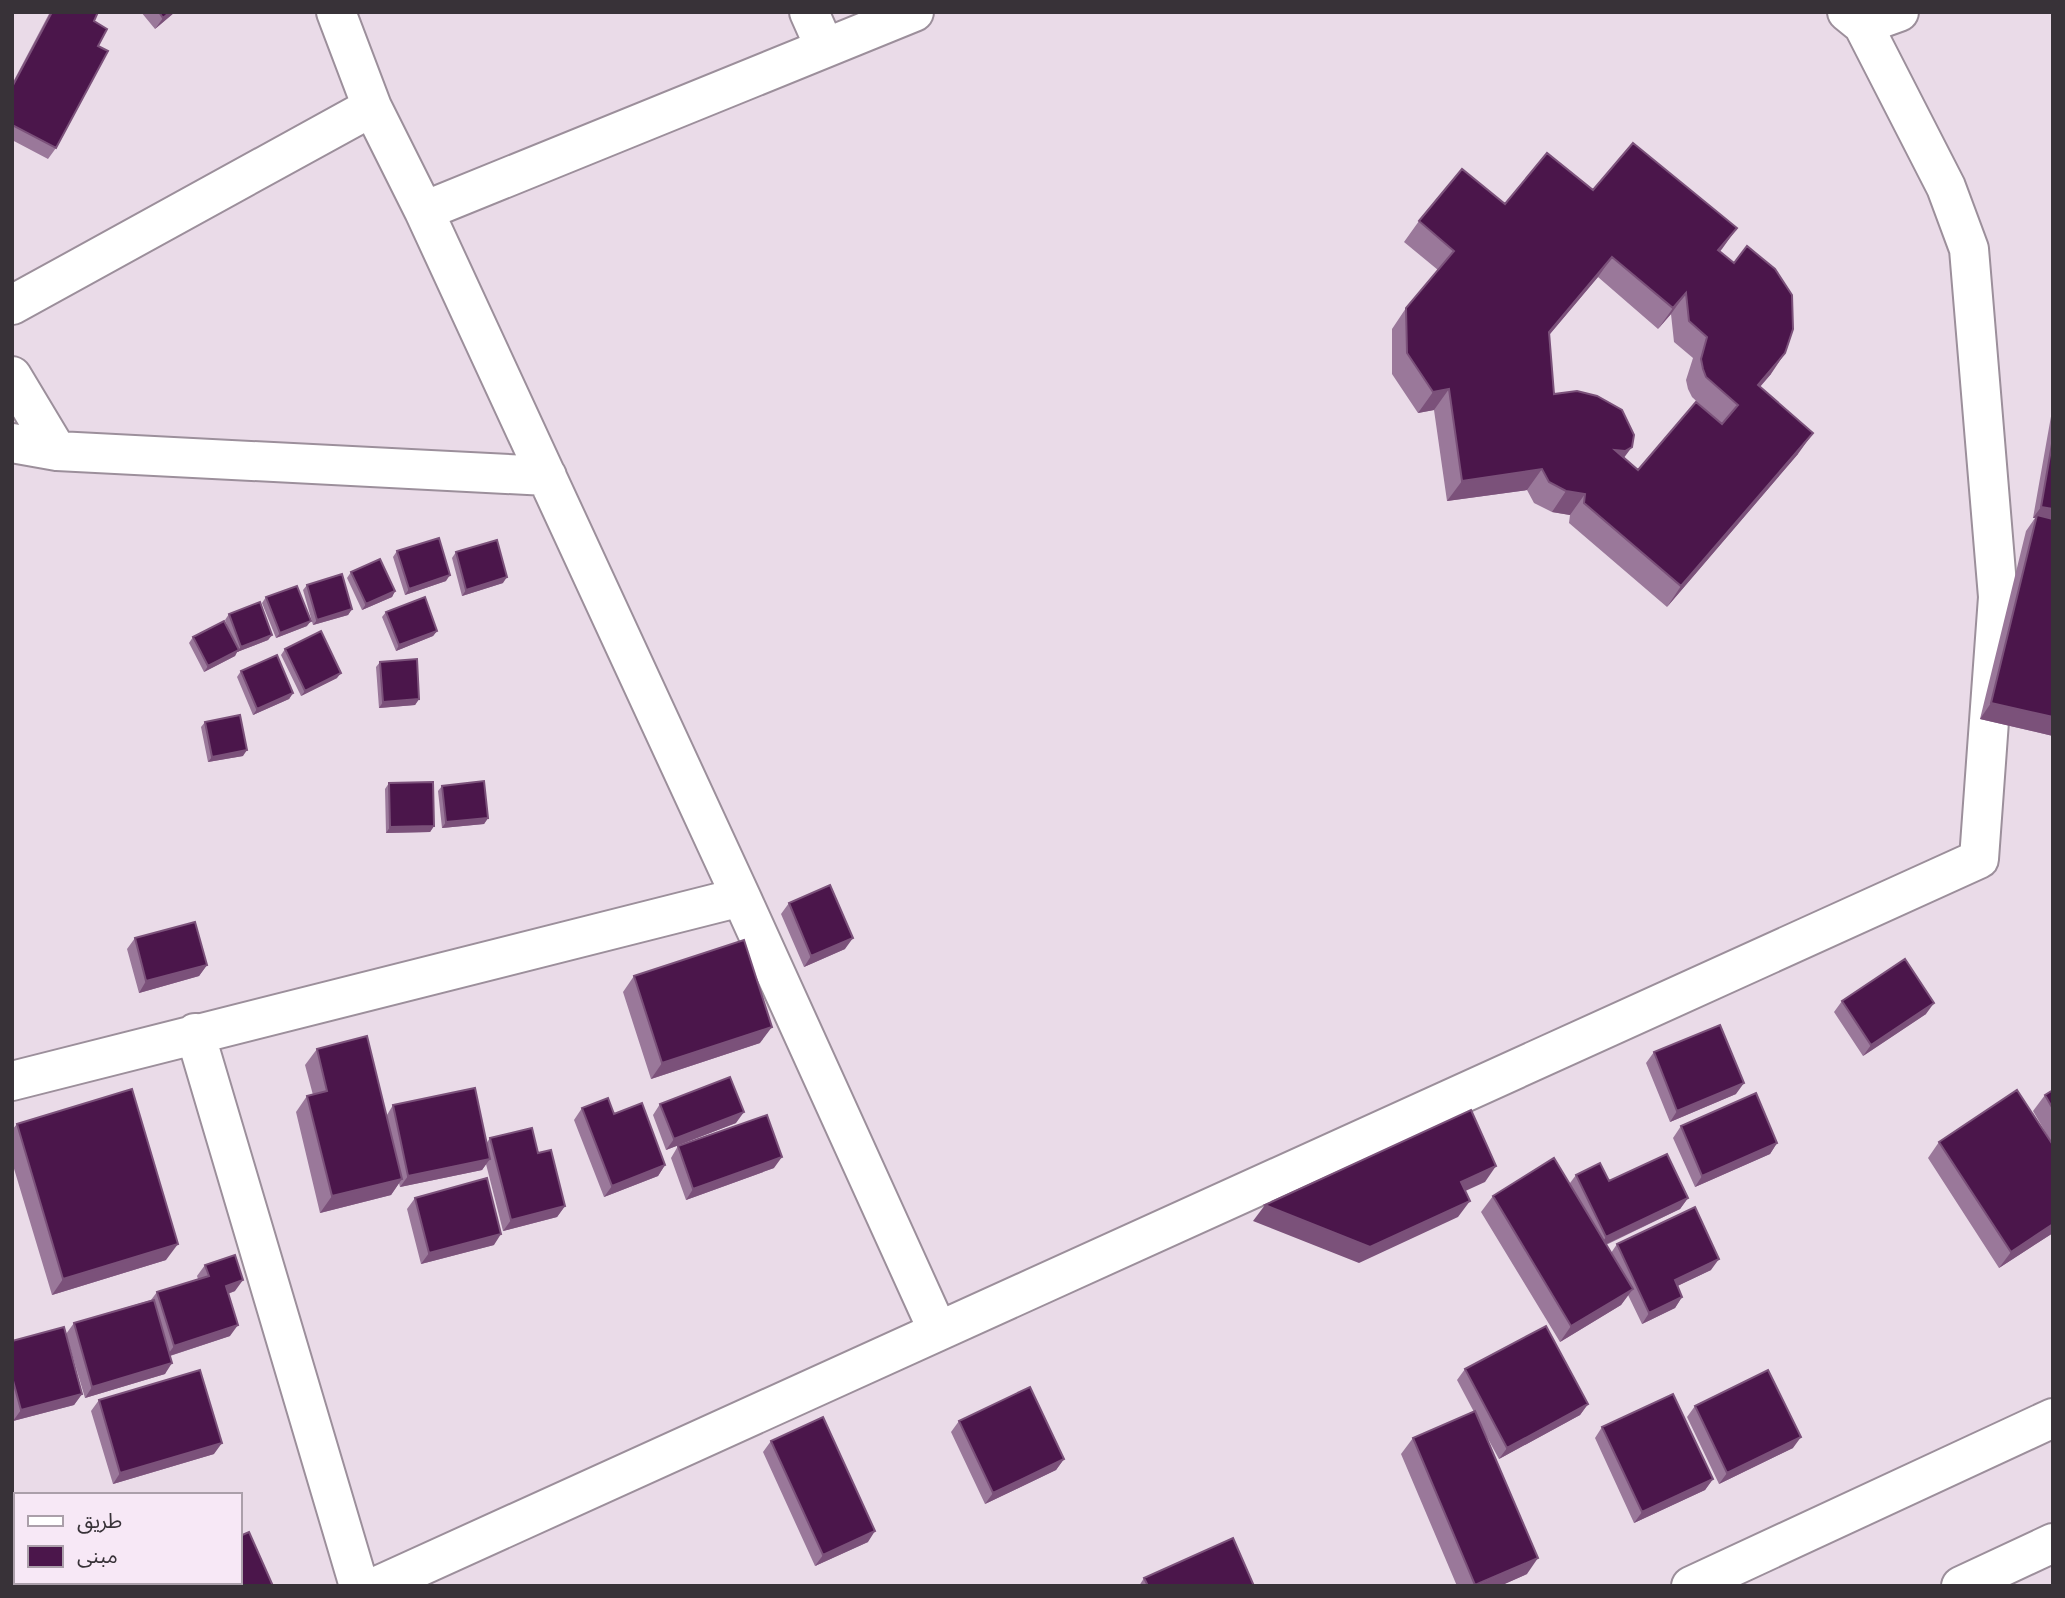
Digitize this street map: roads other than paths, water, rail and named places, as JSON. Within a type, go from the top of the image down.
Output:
[{"type":"street","points":[[336,12],[372,107],[424,211],[547,476],[938,1331]]},
{"type":"street","points":[[809,12],[825,48]]},
{"type":"street","points":[[424,211],[914,12]]},
{"type":"street","points":[[377,1586],[1979,859],[1998,597],[1969,248],[1946,187],[1855,19],[1899,12]]},
{"type":"street","points":[[12,305],[372,107]]},
{"type":"street","points":[[12,376],[57,451]]},
{"type":"street","points":[[12,443],[57,451],[547,476]]},
{"type":"street","points":[[12,1081],[741,897]]},
{"type":"street","points":[[195,1033],[359,1586]]},
{"type":"street","points":[[1691,1586],[2053,1418]]},
{"type":"street","points":[[1961,1586],[2053,1543]]}]
